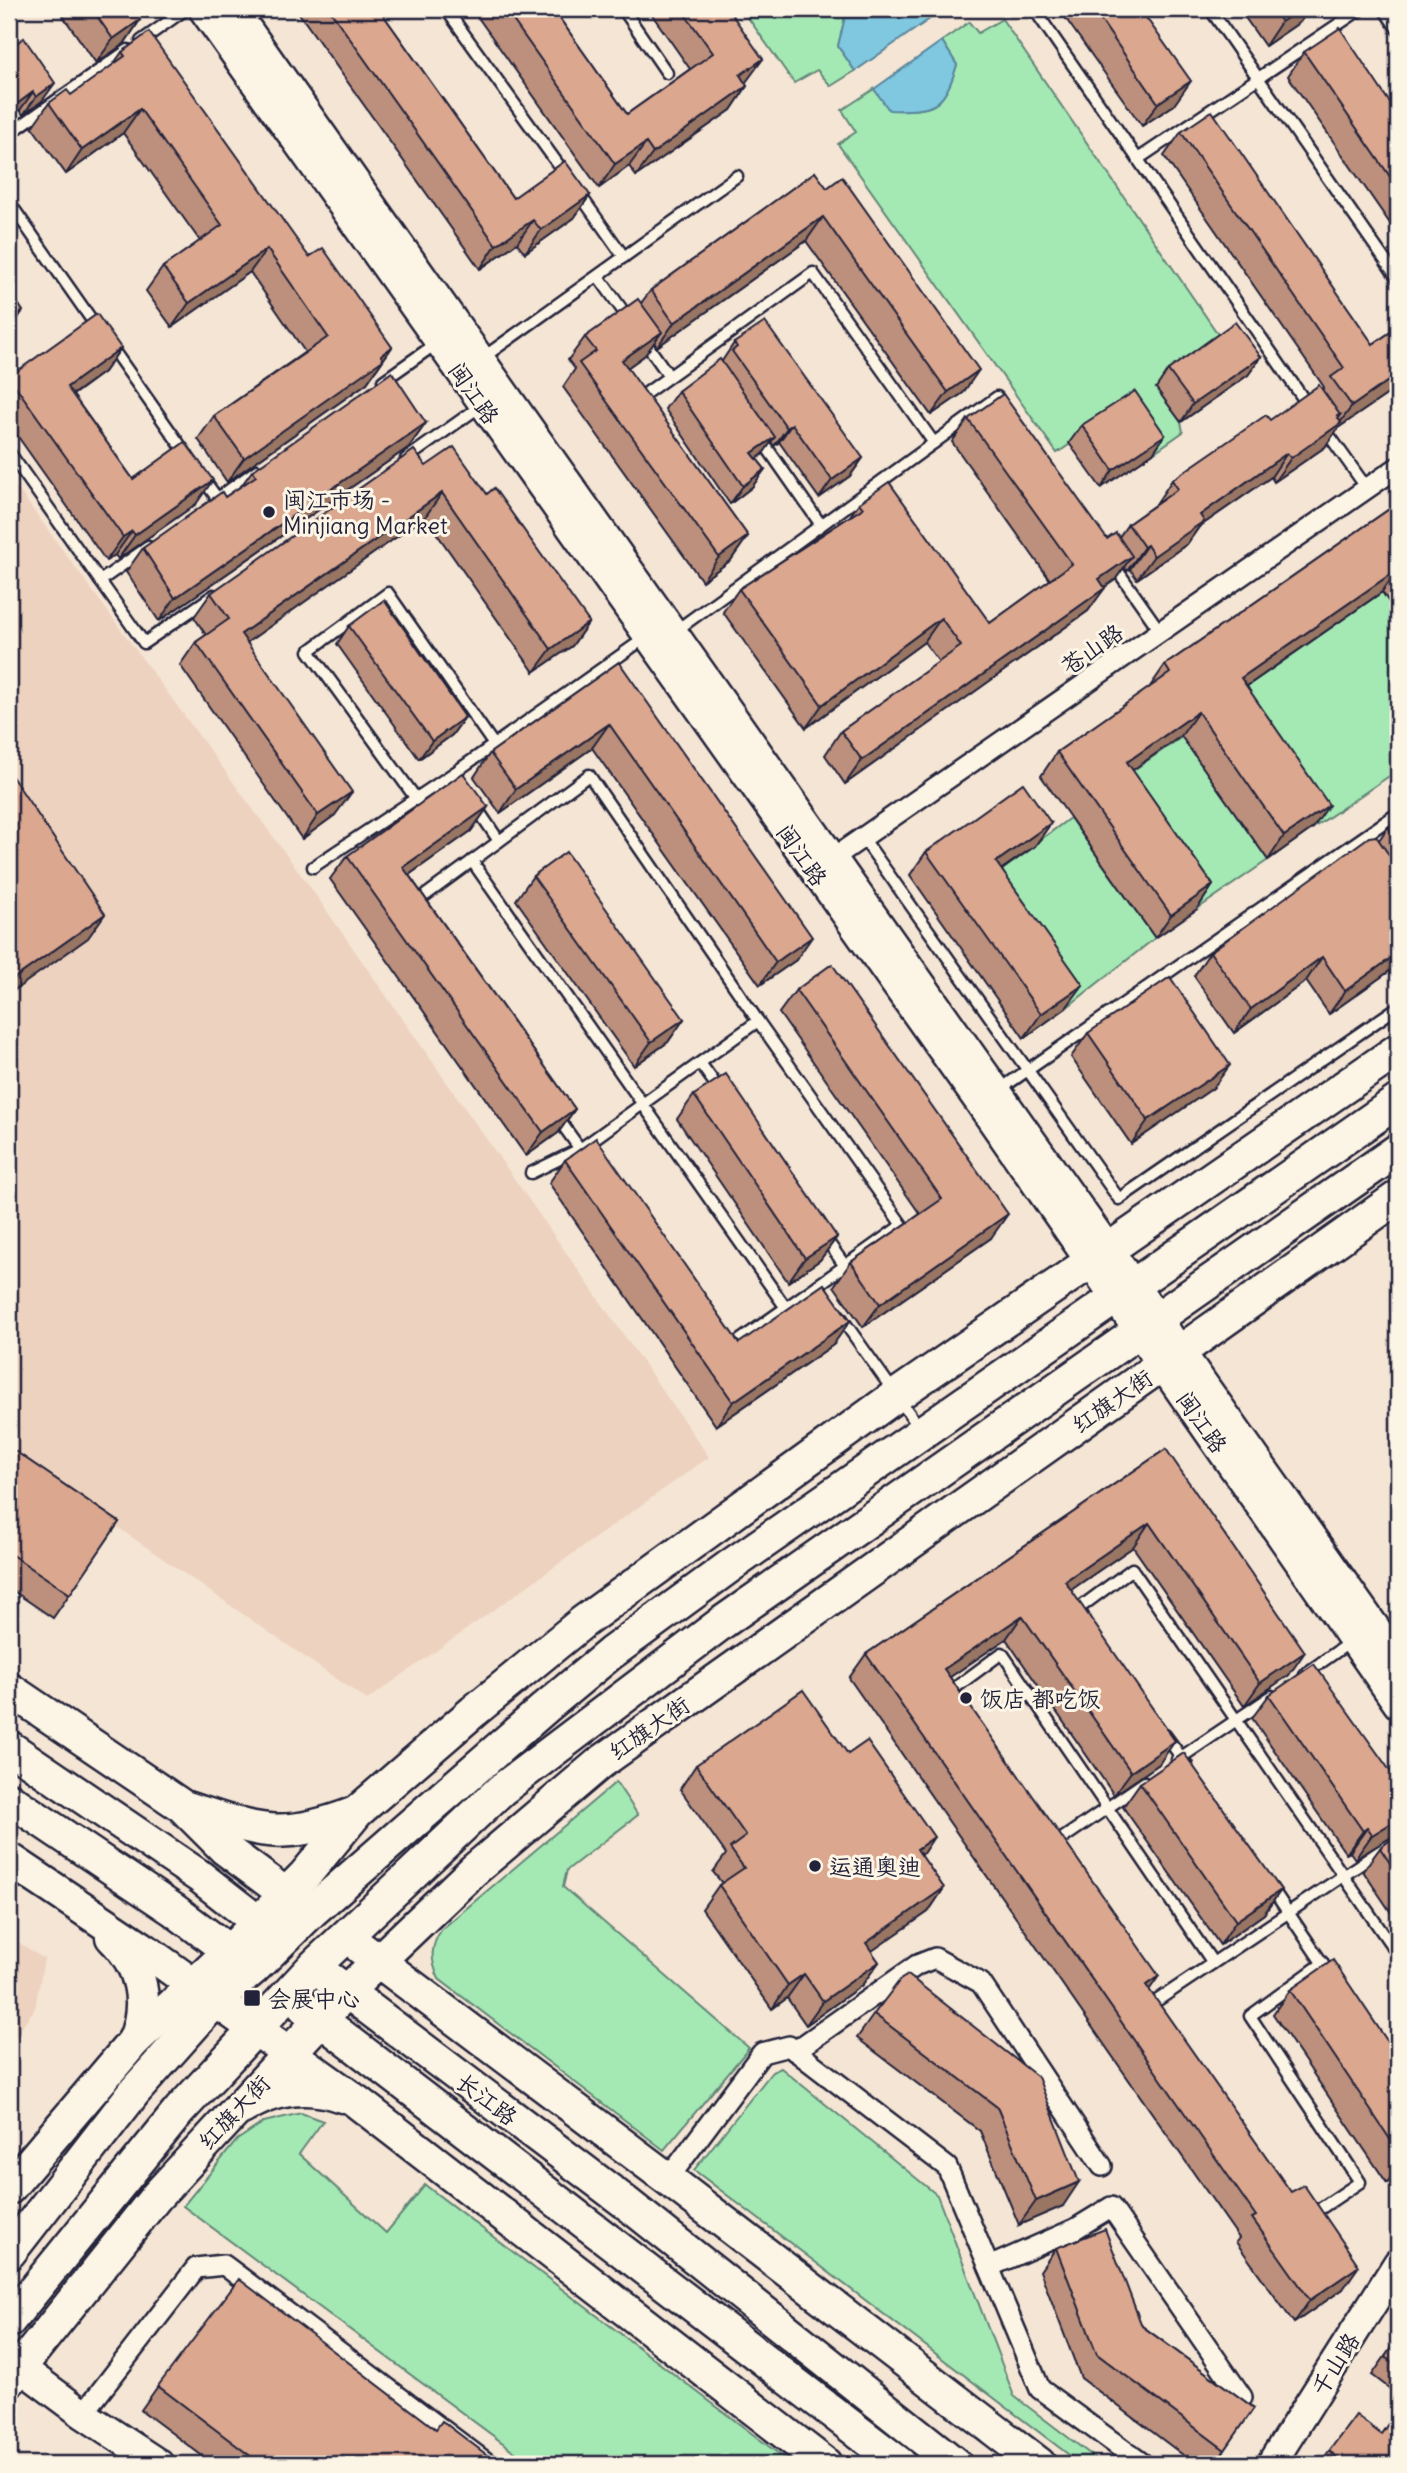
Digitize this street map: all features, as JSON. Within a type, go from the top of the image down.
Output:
[{"type":"main road","name":"闽江路","points":[[203,9],[438,342],[471,366],[482,405],[658,638],[989,1097],[1171,1358],[1398,1704]]},
{"type":"main road","name":"闽江路","points":[[233,9],[471,366],[658,638]]},
{"type":"main road","points":[[241,1960],[257,1922],[304,1875],[357,1812],[474,1710],[583,1622],[897,1395],[1398,1050]]},
{"type":"main road","points":[[9,2188],[134,2041],[205,1993],[241,1960],[282,1941],[311,1912],[611,1653],[1398,1101]]},
{"type":"main road","name":"红旗大街","points":[[9,2321],[180,2110],[287,1994],[501,1790],[599,1712],[723,1622],[1398,1150]]},
{"type":"main road","name":"红旗大街","points":[[12,2369],[156,2197],[346,1991],[474,1870],[600,1763],[1398,1197]]},
{"type":"main road","name":"闽江路","points":[[1171,1358],[1398,1660]]},
{"type":"main road","points":[[9,1689],[181,1806],[225,1849],[668,2179],[1039,2464]]},
{"type":"main road","name":"长江路","points":[[9,1747],[199,1876],[625,2202],[955,2464]]},
{"type":"main road","name":"长江路","points":[[9,1799],[174,1910],[287,1994],[900,2464]]},
{"type":"main road","points":[[181,1806],[237,1824],[277,1832],[315,1829],[357,1812]]},
{"type":"main road","points":[[9,1859],[205,1993],[356,2101],[825,2464]]},
{"type":"main road","points":[[84,1909],[119,1943],[138,1971],[144,2015],[134,2041]]},
{"type":"main road","points":[[429,1914],[416,1949],[419,1973],[433,1997],[459,2024]]},
{"type":"main road","points":[[9,2253],[135,2091],[205,1993]]},
{"type":"main road","points":[[232,2114],[262,2098],[304,2088],[328,2090],[356,2101]]},
{"type":"main road","name":"千山路","points":[[1271,2464],[1398,2263]]},
{"type":"main road","points":[[12,2369],[159,2464]]},
{"type":"street","name":"苍山路","points":[[824,865],[1398,467]]},
{"type":"street","points":[[795,2051],[917,1965],[935,1958],[981,1983],[1102,2166]]},
{"type":"street","points":[[668,2179],[762,2053],[789,2046],[947,2167],[1040,2389],[1143,2464]]},
{"type":"street","points":[[989,2267],[1075,2229],[1111,2207],[1242,2397]]},
{"type":"street","points":[[83,2414],[196,2269],[224,2265],[488,2464]]},
{"type":"lane","points":[[9,134],[186,9]]},
{"type":"lane","points":[[446,9],[624,257]]},
{"type":"lane","points":[[622,9],[667,73]]},
{"type":"lane","points":[[1034,9],[1366,488]]},
{"type":"lane","points":[[1210,9],[1398,279]]},
{"type":"lane","points":[[1138,159],[1361,9]]},
{"type":"lane","points":[[1384,9],[1398,30]]},
{"type":"lane","points":[[471,366],[737,176]]},
{"type":"lane","points":[[9,202],[217,498]]},
{"type":"lane","points":[[638,399],[813,273],[934,443]]},
{"type":"lane","points":[[598,276],[669,376]]},
{"type":"lane","points":[[372,389],[438,342]]},
{"type":"lane","points":[[700,354],[708,365]]},
{"type":"lane","points":[[313,867],[658,638],[821,525],[996,397],[1012,420]]},
{"type":"lane","points":[[394,468],[482,405]]},
{"type":"lane","points":[[757,434],[821,525]]},
{"type":"lane","points":[[9,452],[144,643],[224,589]]},
{"type":"lane","points":[[207,506],[261,467]]},
{"type":"lane","points":[[100,581],[153,544]]},
{"type":"lane","points":[[1105,553],[1160,631]]},
{"type":"lane","points":[[417,800],[309,651],[388,593],[494,745]]},
{"type":"lane","points":[[454,773],[499,841]]},
{"type":"lane","points":[[418,918],[410,907],[589,775],[902,1225],[722,1353],[715,1342]]},
{"type":"lane","points":[[989,1097],[1398,813]]},
{"type":"lane","points":[[863,838],[1119,1199],[1398,1007]]},
{"type":"lane","points":[[1356,842],[1363,852]]},
{"type":"lane","points":[[472,861],[786,1308]]},
{"type":"lane","points":[[531,1173],[580,1149],[758,1021]]},
{"type":"lane","points":[[700,1063],[724,1097]]},
{"type":"lane","points":[[549,1105],[588,1161]]},
{"type":"lane","points":[[813,1221],[845,1266]]},
{"type":"lane","points":[[818,1285],[826,1296]]},
{"type":"lane","points":[[834,1307],[923,1433]]},
{"type":"lane","points":[[1086,1620],[1079,1609],[1132,1569],[1398,1955]]},
{"type":"lane","points":[[1290,1684],[1354,1640]]},
{"type":"lane","points":[[953,1706],[945,1695],[1002,1653],[1213,1964]]},
{"type":"lane","points":[[1171,1764],[1280,1691]]},
{"type":"lane","points":[[1157,1723],[1196,1779]]},
{"type":"lane","points":[[1050,1848],[1160,1772]]},
{"type":"lane","points":[[1043,1837],[1058,1859]]},
{"type":"lane","points":[[1153,2020],[1146,2009],[1398,1839]]},
{"type":"lane","points":[[1265,1879],[1338,1986]]},
{"type":"lane","points":[[1294,2203],[1314,2213],[1360,2182],[1250,2016],[1323,1963]]},
{"type":"lane","points":[[1149,1991],[1156,2002]]},
{"type":"shaded area","points":[[9,477],[310,887],[709,1457],[367,1700],[9,1452]]},
{"type":"shaded area","points":[[9,1936],[44,1959],[35,2008],[9,2047]]},
{"type":"green space","points":[[742,9],[847,9],[838,46],[855,71],[831,86],[817,70],[794,83]]},
{"type":"green space","points":[[1002,19],[1222,340],[1156,388],[1181,422],[1183,432],[1153,453],[1122,409],[1057,453],[838,144],[856,132],[842,110],[874,89],[890,110],[917,110],[935,104],[947,91],[957,65],[942,41],[969,22],[978,33]]},
{"type":"green space","points":[[1382,592],[1398,615],[1398,770],[1313,828],[1224,702]]},
{"type":"green space","points":[[1182,737],[1268,860],[1197,909],[1110,786]]},
{"type":"green space","points":[[1070,818],[1155,938],[1066,1008],[979,885]]},
{"type":"green space","points":[[616,1782],[638,1815],[567,1870],[563,1887],[749,2048],[664,2150],[439,1979],[433,1959],[433,1947],[442,1929]]},
{"type":"green space","points":[[781,2068],[937,2195],[1014,2396],[1103,2464],[1081,2464],[694,2170],[772,2072]]},
{"type":"green space","points":[[301,2113],[323,2121],[299,2154],[386,2233],[425,2185],[792,2464],[531,2464],[183,2206],[237,2140],[264,2122]]},
{"type":"water","points":[[847,9],[930,9],[934,16],[855,71],[838,46]]},
{"type":"water","points":[[942,41],[957,65],[941,99],[927,108],[889,110],[874,89]]},
{"type":"building","points":[[92,9],[137,9],[134,11],[140,20],[113,39]]},
{"type":"building","points":[[329,9],[379,9],[513,198],[565,161],[590,195],[541,230],[533,220],[496,245]]},
{"type":"building","points":[[505,9],[553,9],[627,114],[713,53],[681,9],[728,9],[763,59],[740,75],[747,86],[653,153],[646,143],[615,164]]},
{"type":"building","points":[[1093,9],[1140,9],[1191,81],[1158,103]]},
{"type":"building","points":[[1272,9],[1301,9],[1281,22]]},
{"type":"building","points":[[1340,28],[1398,115],[1398,188],[1304,52]]},
{"type":"building","points":[[149,32],[309,257],[323,248],[392,347],[381,355],[383,360],[244,458],[214,416],[328,337],[267,249],[189,303],[163,267],[222,225],[140,109],[82,150],[49,103],[67,90],[71,95],[125,56],[122,52]]},
{"type":"building","points":[[24,38],[55,83],[36,97],[33,92],[9,110],[9,48]]},
{"type":"building","points":[[1212,111],[1373,344],[1398,327],[1398,374],[1352,406],[1331,377],[1344,368],[1181,132]]},
{"type":"building","points":[[815,172],[827,188],[842,177],[979,370],[948,392],[823,217],[674,323],[651,290]]},
{"type":"building","points":[[9,290],[23,311],[9,321]]},
{"type":"building","points":[[638,299],[662,332],[622,360],[748,536],[719,557],[579,363],[596,351],[585,337]]},
{"type":"building","points":[[97,314],[121,348],[67,387],[133,479],[185,442],[213,480],[135,535],[132,531],[123,537],[9,377]]},
{"type":"building","points":[[765,322],[863,458],[832,480],[792,424],[787,428],[732,351],[737,347],[734,343]]},
{"type":"building","points":[[1235,322],[1261,357],[1193,404],[1168,370]]},
{"type":"building","points":[[720,359],[775,437],[752,453],[765,469],[743,486],[678,391]]},
{"type":"building","name":"闽江市场 - Minjiang Market","points":[[392,372],[426,423],[175,598],[143,548],[222,492],[225,497],[256,476],[252,471]]},
{"type":"building","points":[[1319,385],[1340,415],[1337,416],[1341,423],[1291,458],[1287,453],[1200,515],[1204,521],[1154,556],[1147,545],[1144,547],[1128,524],[1178,489],[1172,480],[1266,415],[1270,420]]},
{"type":"building","points":[[1135,391],[1165,435],[1113,470],[1082,425]]},
{"type":"building","points":[[1003,394],[1107,539],[1116,533],[1132,556],[1099,579],[1105,588],[862,760],[841,731],[961,646],[941,618],[822,705],[739,589],[863,508],[859,503],[889,482],[990,623],[1072,564],[968,419]]},
{"type":"building","points":[[454,447],[487,494],[494,488],[589,622],[551,649],[442,493],[241,634],[352,792],[318,815],[196,642],[229,619],[211,593],[414,450],[426,466]]},
{"type":"building","points":[[1398,503],[1398,569],[1241,678],[1329,805],[1284,836],[1198,712],[1127,762],[1213,885],[1171,915],[1057,752],[1170,673],[1165,665]]},
{"type":"building","points":[[384,600],[465,717],[432,741],[349,626]]},
{"type":"building","points":[[619,662],[812,937],[776,962],[609,724],[516,789],[490,753]]},
{"type":"building","points":[[9,772],[105,914],[9,982]]},
{"type":"building","points":[[463,773],[488,807],[403,867],[575,1109],[543,1132],[347,856]]},
{"type":"building","points":[[1023,783],[1051,823],[996,862],[1083,985],[1041,1014],[926,852]]},
{"type":"building","points":[[1398,820],[1398,842],[1388,827]]},
{"type":"building","points":[[1376,836],[1398,868],[1398,953],[1345,991],[1322,957],[1251,1009],[1210,952],[1369,837]]},
{"type":"building","points":[[566,852],[684,1019],[651,1042],[533,876]]},
{"type":"building","points":[[832,964],[1008,1214],[880,1304],[851,1262],[942,1199],[796,990]]},
{"type":"building","points":[[1170,977],[1230,1065],[1148,1120],[1088,1033]]},
{"type":"building","points":[[726,1074],[837,1237],[805,1258],[694,1095]]},
{"type":"building","points":[[596,1138],[739,1343],[824,1284],[850,1321],[733,1402],[565,1160]]},
{"type":"building","points":[[9,1447],[119,1522],[70,1594],[9,1553]]},
{"type":"building","points":[[1166,1449],[1305,1652],[1260,1683],[1149,1523],[1065,1581],[1175,1741],[1131,1772],[1022,1616],[944,1669],[1159,1976],[1146,1985],[1291,2192],[1304,2185],[1359,2266],[1310,2300],[1252,2218],[1256,2216],[866,1654]]},
{"type":"building","points":[[1314,1664],[1398,1782],[1398,1819],[1372,1835],[1367,1828],[1363,1831],[1269,1695]]},
{"type":"building","name":"运通奥迪","points":[[803,1690],[848,1754],[867,1741],[934,1837],[917,1849],[944,1888],[866,1943],[879,1962],[823,2001],[804,1974],[788,1985],[719,1885],[744,1868],[730,1848],[746,1836],[696,1765]]},
{"type":"building","points":[[1184,1753],[1281,1890],[1236,1921],[1140,1783]]},
{"type":"building","points":[[1398,1834],[1398,1875],[1380,1848]]},
{"type":"building","points":[[1333,1960],[1398,2057],[1398,2151],[1290,1990]]},
{"type":"building","points":[[908,1975],[1038,2077],[1079,2182],[1036,2201],[997,2107],[874,2014],[900,1980]]},
{"type":"building","points":[[1105,2229],[1142,2326],[1254,2408],[1225,2450],[1097,2354],[1056,2248]]},
{"type":"building","points":[[239,2279],[436,2429],[442,2421],[499,2464],[261,2464],[158,2386]]},
{"type":"building","points":[[1398,2338],[1398,2367],[1385,2357]]},
{"type":"building","points":[[1356,2415],[1381,2434],[1388,2424],[1398,2431],[1398,2464],[1347,2464],[1329,2451]]},
{"type":"place","name":"闽江市场 - Minjiang Market","points":[[269,512]]},
{"type":"place","name":"饭店 都吃饭","points":[[966,1698]]},
{"type":"place","name":"运通奥迪","points":[[815,1866]]},
{"type":"place","name":"会展中心","points":[[252,1998]]}]
